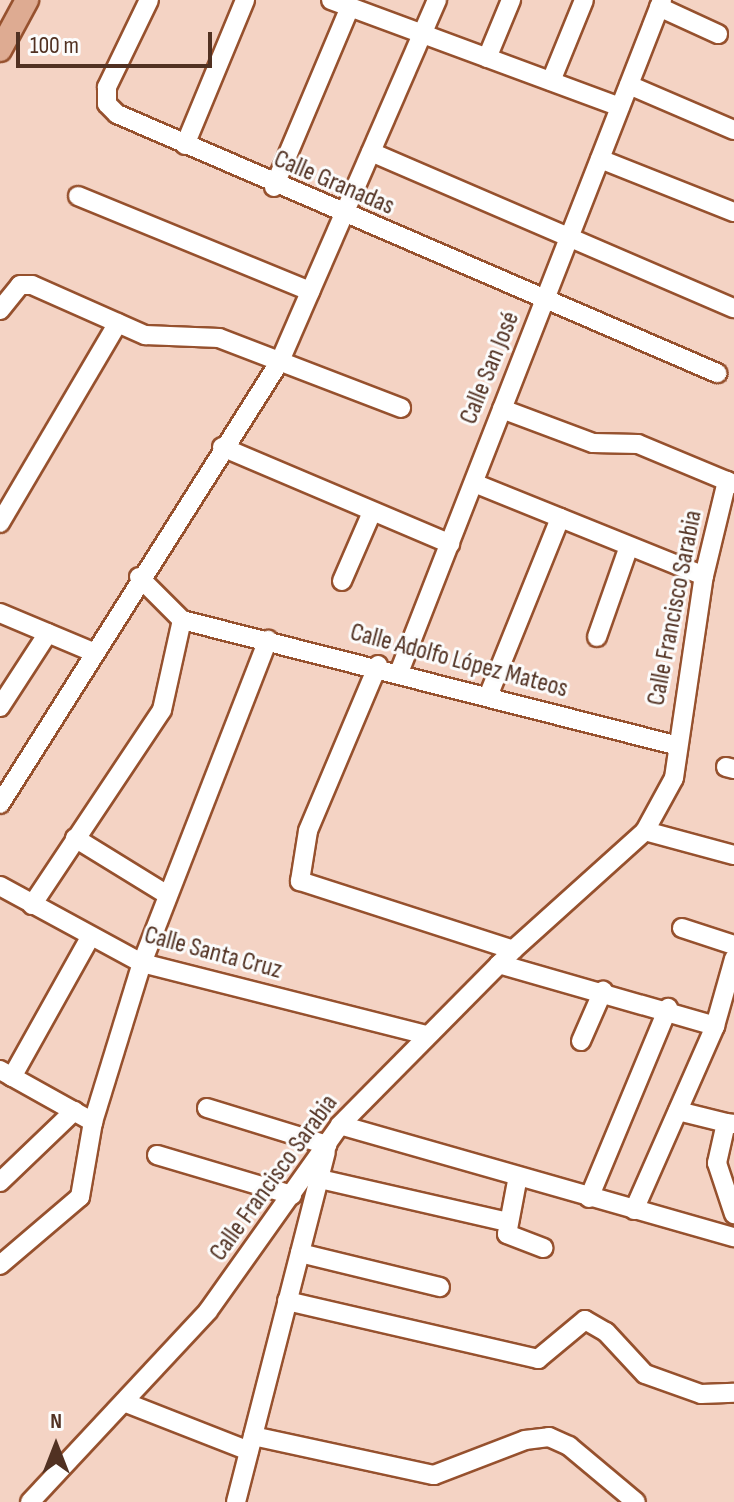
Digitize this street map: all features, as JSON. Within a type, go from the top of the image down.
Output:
[{"type":"main road","points":[[0,50],[7,18],[27,0]]},
{"type":"street","name":"Calle Granadas","points":[[149,0],[107,87],[107,104],[274,187],[717,373]]},
{"type":"street","points":[[185,145],[245,0]]},
{"type":"street","points":[[331,0],[620,107]]},
{"type":"street","points":[[0,804],[139,577],[280,361],[437,0]]},
{"type":"street","points":[[487,58],[511,0]]},
{"type":"street","points":[[551,81],[584,0]]},
{"type":"street","points":[[660,4],[718,34]]},
{"type":"street","name":"Calle San José","points":[[400,670],[660,4]]},
{"type":"street","points":[[274,187],[350,7]]},
{"type":"street","points":[[629,85],[733,128]]},
{"type":"street","points":[[371,152],[571,235],[734,308]]},
{"type":"street","points":[[600,159],[734,212]]},
{"type":"street","points":[[78,196],[310,291]]},
{"type":"street","points":[[0,310],[20,285],[166,338],[219,338],[401,408]]},
{"type":"street","points":[[0,523],[118,323]]},
{"type":"street","points":[[502,409],[593,443],[638,444],[730,482]]},
{"type":"street","points":[[222,447],[450,544]]},
{"type":"street","name":"Calle Francisco Sarabia","points":[[30,1502],[208,1311],[340,1125],[513,950],[645,831],[670,793],[675,745],[704,576],[730,482]]},
{"type":"street","points":[[474,483],[704,576]]},
{"type":"street","points":[[342,581],[372,512]]},
{"type":"street","points":[[489,694],[560,518]]},
{"type":"street","points":[[597,637],[629,546]]},
{"type":"street","points":[[32,905],[162,710],[182,620],[139,577]]},
{"type":"street","points":[[0,613],[93,652]]},
{"type":"street","name":"Calle Adolfo López Mateos","points":[[182,620],[400,670],[675,745]]},
{"type":"street","points":[[0,707],[48,633]]},
{"type":"street","points":[[0,1265],[80,1197],[93,1122],[142,963],[166,894],[268,640]]},
{"type":"street","points":[[378,665],[308,831],[300,881],[513,950]]},
{"type":"street","points":[[645,831],[734,855]]},
{"type":"street","points":[[75,838],[166,894]]},
{"type":"street","name":"Calle Santa Cruz","points":[[0,886],[89,939],[142,963],[427,1035]]},
{"type":"street","points":[[682,928],[734,945]]},
{"type":"street","points":[[89,939],[6,1073],[93,1122]]},
{"type":"street","points":[[634,1210],[715,1026],[734,959]]},
{"type":"street","points":[[499,964],[668,1008],[715,1026]]},
{"type":"street","points":[[581,1041],[603,991]]},
{"type":"street","points":[[589,1198],[668,1008]]},
{"type":"street","points":[[207,1108],[327,1145],[236,1502]]},
{"type":"street","points":[[0,1182],[74,1111]]},
{"type":"street","points":[[678,1111],[730,1123],[717,1163],[734,1214]]},
{"type":"street","points":[[340,1125],[734,1237]]},
{"type":"street","points":[[157,1155],[292,1195]]},
{"type":"street","points":[[518,1176],[507,1234],[543,1248]]},
{"type":"street","points":[[320,1179],[507,1222]]},
{"type":"street","points":[[300,1253],[440,1287]]},
{"type":"street","points":[[287,1301],[507,1357],[549,1356],[566,1330],[585,1320],[606,1332],[645,1374],[701,1394],[734,1393]]},
{"type":"street","points":[[124,1402],[251,1444],[434,1475],[525,1440],[549,1437],[569,1446],[636,1502]]}]
